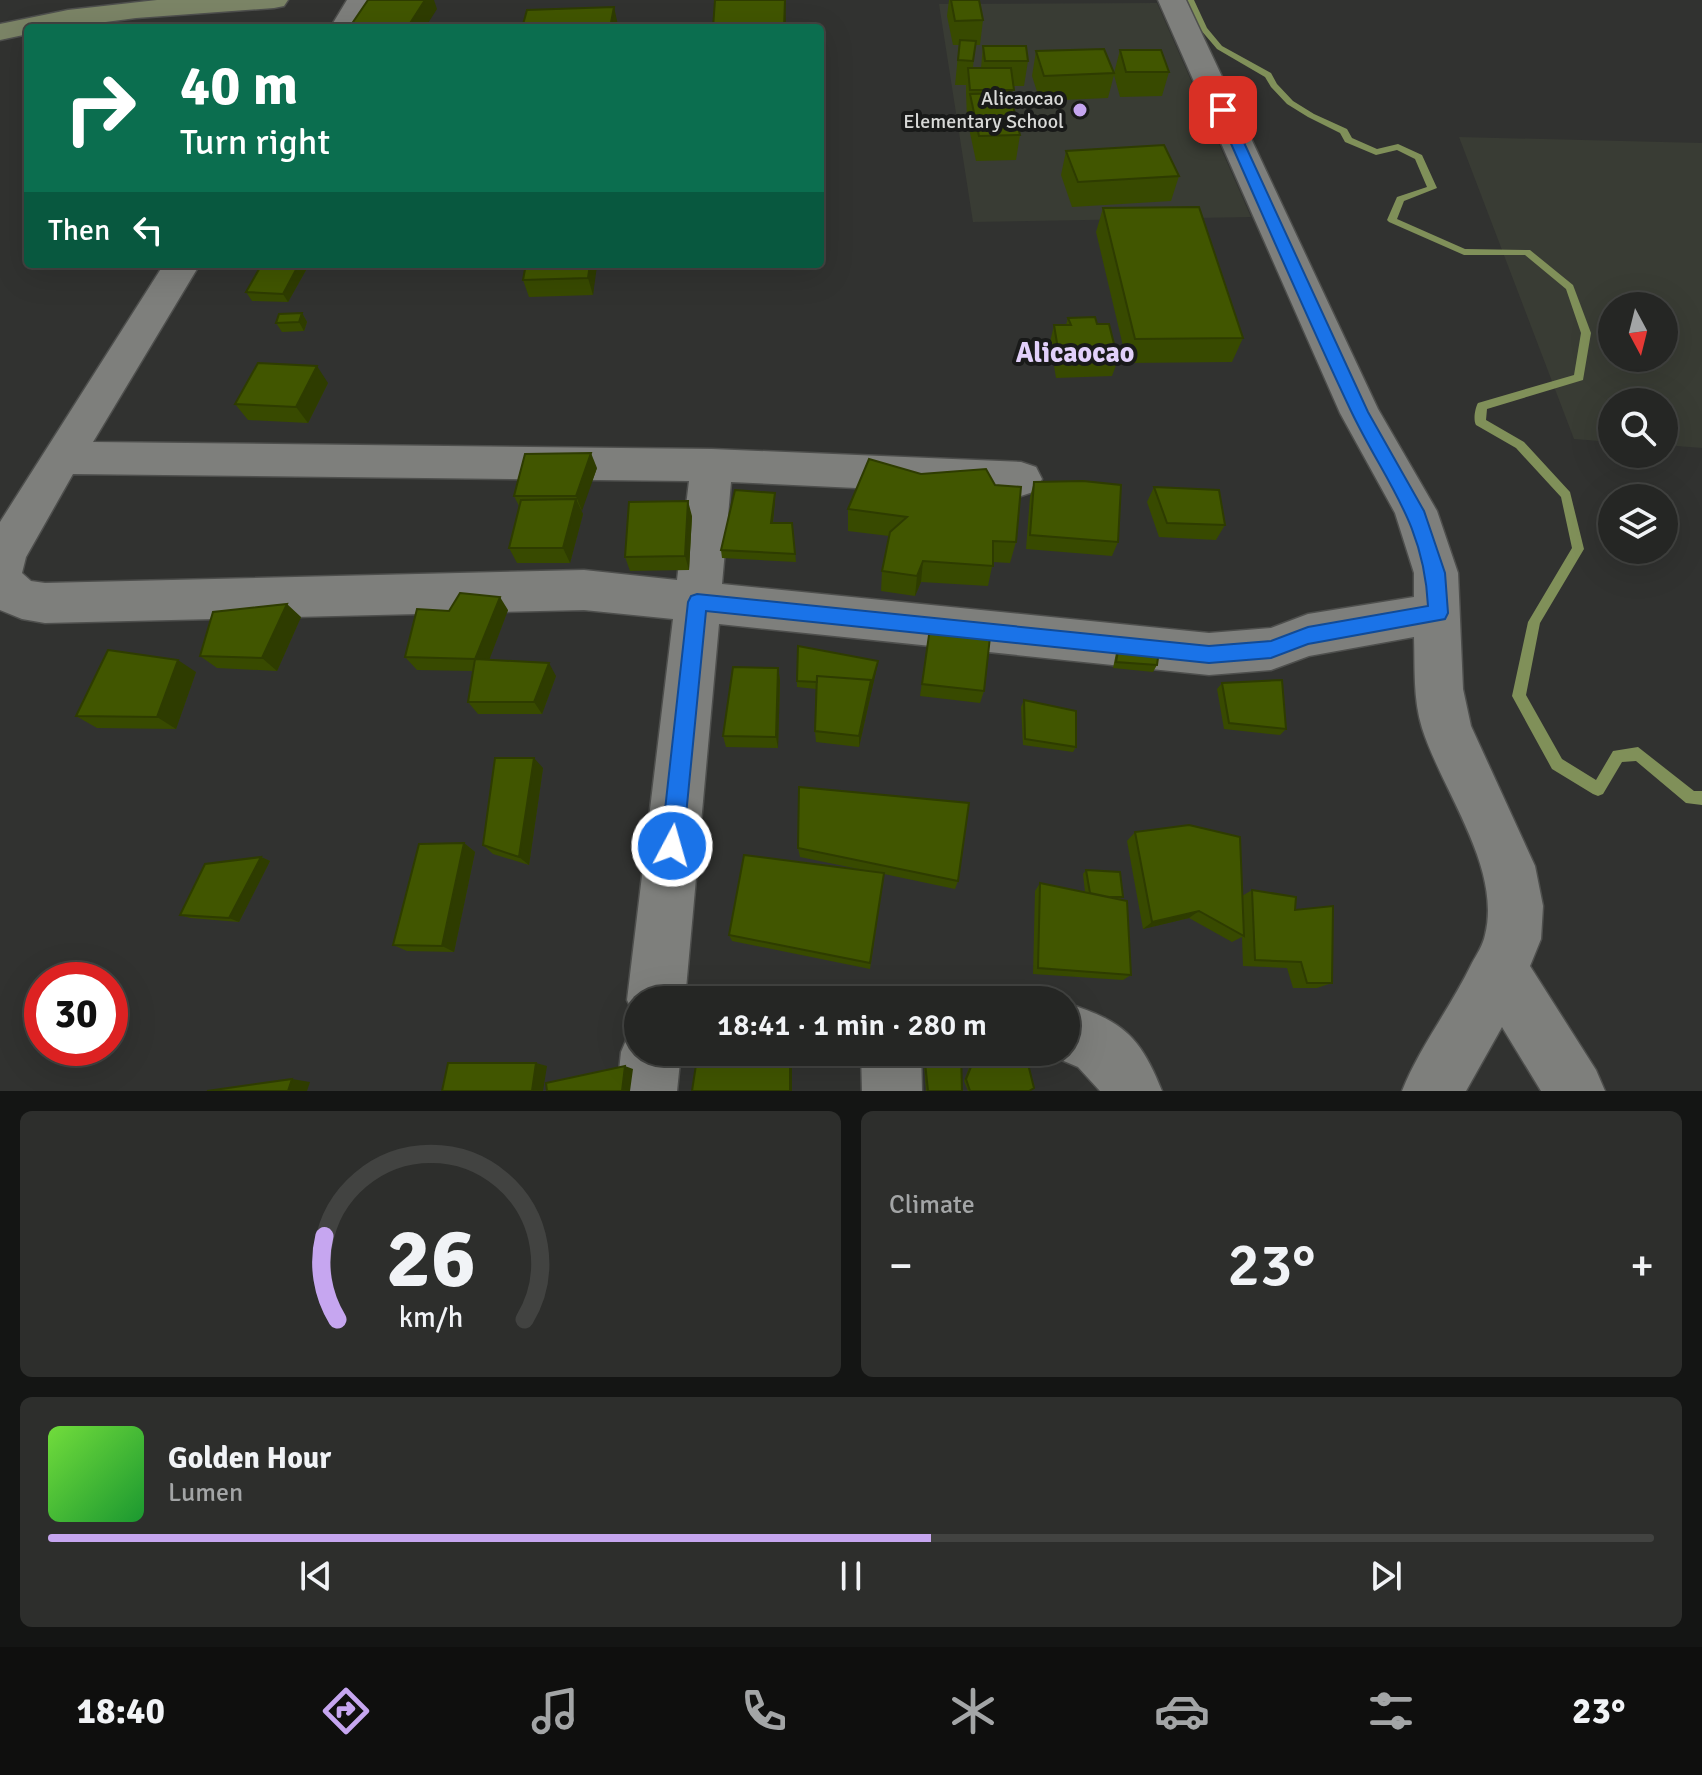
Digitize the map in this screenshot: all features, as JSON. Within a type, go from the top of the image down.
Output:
[{"type":"main road","points":[[28,24],[116,12],[274,0]]},
{"type":"main road","points":[[0,32],[24,25]]},
{"type":"street","points":[[346,24],[361,0]]},
{"type":"street","points":[[1172,0],[1360,413],[1416,511],[1436,573],[1439,689],[1447,728],[1508,866],[1515,906],[1513,939],[1485,1000],[1432,1091]]},
{"type":"street","points":[[179,268],[60,458],[4,555],[0,574],[5,589],[22,599],[45,603],[584,590],[1209,654],[1271,649],[1308,635],[1438,613]]},
{"type":"street","points":[[60,458],[712,465],[1021,479]]},
{"type":"street","points":[[663,986],[712,465]]},
{"type":"street","points":[[1499,969],[1575,1091]]},
{"type":"street","points":[[1080,1036],[1095,1041],[1121,1065],[1132,1091]]},
{"type":"street","points":[[647,1091],[651,1066]]},
{"type":"street","points":[[891,1066],[892,1091]]},
{"type":"shaded area","name":"Alicaocao Elementary School","points":[[1157,3],[1251,217],[973,222],[939,4]]},
{"type":"shaded area","points":[[1459,137],[1702,143],[1702,448],[1678,446],[1678,388],[1598,388],[1598,441],[1574,439]]},
{"type":"building","points":[[368,0],[425,0],[410,24],[352,24]]},
{"type":"building","points":[[715,0],[785,0],[784,24],[713,24]]},
{"type":"building","points":[[951,0],[979,0],[983,20],[955,21]]},
{"type":"building","points":[[614,7],[611,24],[523,24],[527,10]]},
{"type":"building","points":[[960,40],[976,41],[973,61],[958,60]]},
{"type":"building","points":[[983,46],[1026,46],[1028,61],[985,61]]},
{"type":"building","points":[[1104,49],[1114,73],[1044,76],[1036,51]]},
{"type":"building","points":[[1120,50],[1161,50],[1169,72],[1126,72]]},
{"type":"building","points":[[968,68],[1011,68],[1014,90],[970,90]]},
{"type":"building","points":[[1010,93],[1020,135],[979,136],[970,94]]},
{"type":"building","points":[[1164,145],[1179,176],[1078,182],[1066,151]]},
{"type":"building","points":[[1199,207],[1243,338],[1135,339],[1103,208]]},
{"type":"building","points":[[260,268],[297,268],[283,294],[246,292]]},
{"type":"building","points":[[525,268],[589,268],[588,278],[523,280]]},
{"type":"building","points":[[302,313],[299,322],[276,323],[279,314]]},
{"type":"building","points":[[1095,317],[1097,324],[1109,324],[1118,360],[1060,361],[1054,325],[1071,325],[1068,318]]},
{"type":"building","points":[[258,363],[317,366],[296,407],[235,404]]},
{"type":"building","points":[[591,453],[576,496],[514,496],[525,454]]},
{"type":"building","points":[[869,459],[921,474],[986,469],[995,485],[1021,487],[1016,542],[993,541],[993,566],[923,561],[917,576],[882,571],[890,532],[907,517],[848,509]]},
{"type":"building","points":[[1083,481],[1121,485],[1118,542],[1030,535],[1034,482]]},
{"type":"building","points":[[1154,487],[1219,490],[1225,525],[1167,523]]},
{"type":"building","points":[[735,490],[775,493],[771,523],[792,523],[795,554],[721,550]]},
{"type":"building","points":[[576,499],[563,548],[509,548],[521,500]]},
{"type":"building","points":[[688,501],[685,556],[625,557],[629,502]]},
{"type":"building","points":[[460,593],[500,597],[475,659],[405,657],[417,609],[449,611]]},
{"type":"building","points":[[287,604],[262,658],[200,656],[213,612]]},
{"type":"building","points":[[931,621],[955,628],[960,636],[990,637],[984,691],[922,684]]},
{"type":"building","points":[[798,646],[878,661],[871,686],[871,680],[817,676],[817,682],[797,681]]},
{"type":"building","points":[[1119,646],[1159,651],[1157,665],[1116,662]]},
{"type":"building","points":[[108,650],[178,660],[157,717],[76,716]]},
{"type":"building","points":[[475,659],[549,663],[534,702],[468,702]]},
{"type":"building","points":[[733,667],[778,668],[776,737],[723,736]]},
{"type":"building","points":[[817,676],[871,680],[859,736],[815,731]]},
{"type":"building","points":[[1282,680],[1286,729],[1229,723],[1222,683]]},
{"type":"building","points":[[1024,700],[1076,711],[1076,747],[1025,739]]},
{"type":"building","points":[[495,758],[534,758],[519,857],[483,845]]},
{"type":"building","points":[[799,787],[969,803],[958,881],[798,848]]},
{"type":"building","points":[[1189,825],[1240,837],[1244,936],[1199,911],[1152,922],[1135,832]]},
{"type":"building","points":[[464,843],[442,946],[393,945],[419,844]]},
{"type":"building","points":[[744,855],[884,873],[870,963],[729,935]]},
{"type":"building","points":[[261,857],[229,918],[180,915],[205,864]]},
{"type":"building","points":[[1086,870],[1120,872],[1123,897],[1090,893]]},
{"type":"building","points":[[1040,883],[1127,901],[1131,975],[1038,968]]},
{"type":"building","points":[[1252,890],[1296,897],[1295,910],[1333,906],[1332,983],[1307,983],[1301,962],[1255,960]]},
{"type":"building","points":[[448,1063],[536,1063],[532,1091],[442,1091]]},
{"type":"building","points":[[625,1066],[622,1091],[547,1091],[546,1083]]},
{"type":"building","points":[[696,1066],[790,1066],[790,1091],[692,1091]]},
{"type":"building","points":[[925,1066],[961,1066],[962,1091],[928,1091]]},
{"type":"building","points":[[971,1066],[1028,1066],[1034,1088],[1029,1091],[970,1091],[966,1079]]},
{"type":"building","points":[[292,1079],[288,1091],[207,1091]]},
{"type":"waterway","points":[[1190,0],[1211,39],[1229,54],[1268,75],[1281,94],[1300,109],[1344,131],[1348,140],[1376,152],[1398,147],[1419,157],[1432,188],[1400,199],[1392,220],[1464,252],[1527,252],[1570,287],[1586,333],[1579,377],[1482,406],[1480,422],[1520,445],[1566,495],[1578,549],[1534,622],[1519,696],[1557,764],[1598,789],[1618,756],[1638,754],[1691,798],[1702,798]]},
{"type":"place","name":"Alicaocao Elementary School","points":[[1080,110]]},
{"type":"district","name":"Alicaocao","points":[[1075,352]]},
{"type":"route","points":[[672,846],[697,602],[1209,654],[1244,654],[1271,649],[1308,635],[1438,613],[1436,573],[1416,511],[1360,413],[1223,110]]}]
